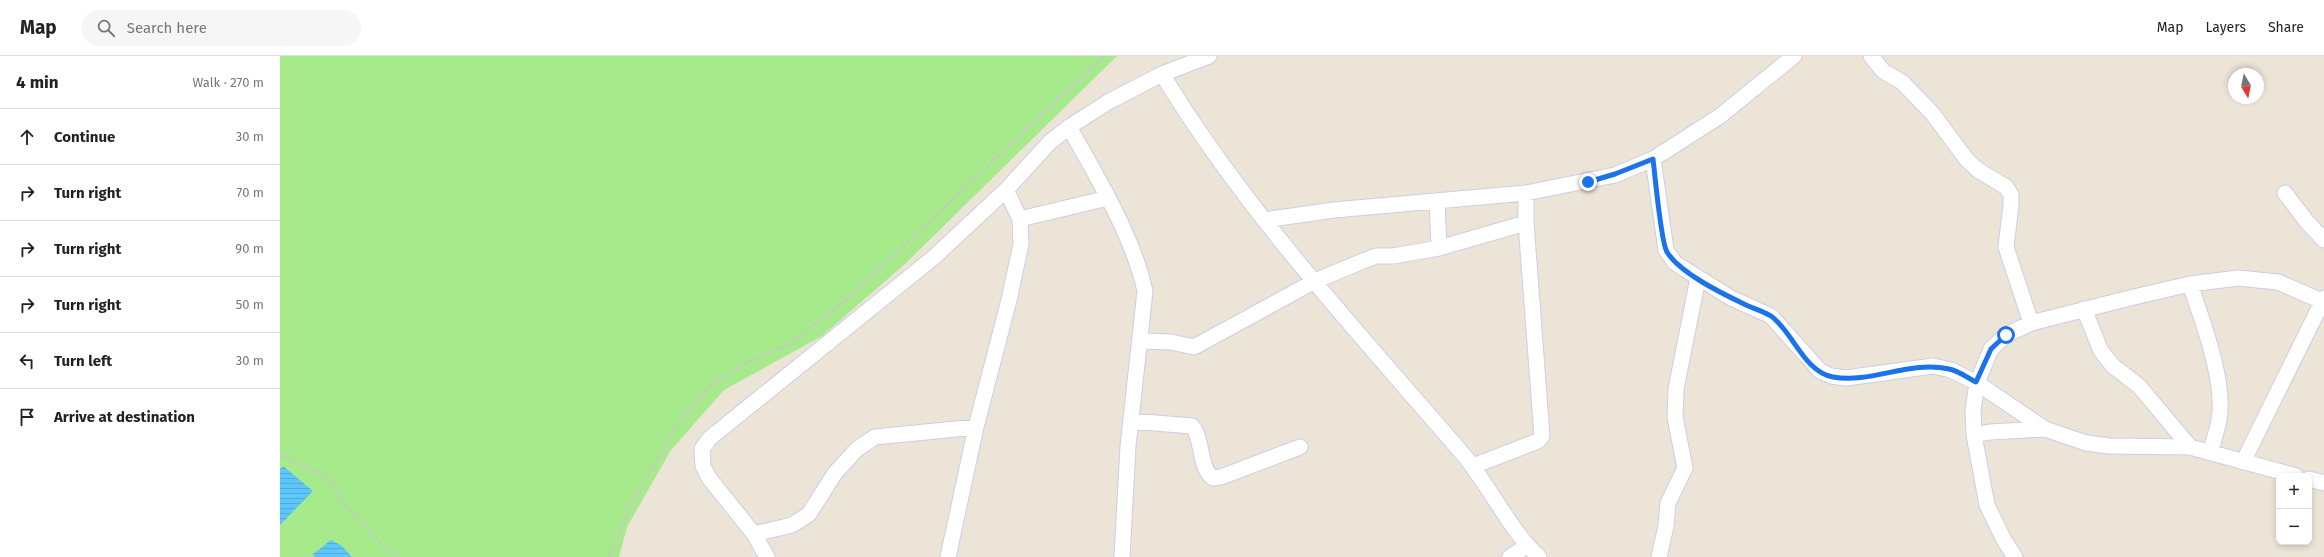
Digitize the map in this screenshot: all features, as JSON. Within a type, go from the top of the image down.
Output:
[{"type":"street","points":[[767,557],[754,534],[709,478],[703,466],[702,449],[710,438],[933,258],[1006,190],[1050,142],[1069,127],[1108,102],[1162,74],[1209,56]]},
{"type":"street","points":[[1264,220],[1334,210],[1526,193],[1608,176],[1653,159],[1720,116],[1794,56]]},
{"type":"street","points":[[1871,56],[1883,71],[1902,82],[1932,113],[1967,160],[1978,170],[2006,187],[2010,195],[2011,205],[2006,247],[2031,323]]},
{"type":"street","points":[[1162,74],[1192,122],[1236,186],[1473,466],[1527,546],[1539,557]]},
{"type":"street","points":[[1069,127],[1108,198],[1142,275],[1145,298],[1131,421],[1122,557]]},
{"type":"street","points":[[1653,159],[1666,250],[1675,263],[1731,298],[1771,316],[1787,332],[1809,361],[1820,371],[1831,376],[1846,378],[1933,366],[1951,370],[1976,382],[2045,429],[2086,443],[2109,446],[2190,447],[2285,473]]},
{"type":"street","points":[[948,557],[976,427],[1009,300],[1021,244],[1022,229],[1020,219],[1006,190]]},
{"type":"street","points":[[1473,466],[1538,441],[1542,436],[1526,223],[1526,193]]},
{"type":"street","points":[[2285,193],[2307,222],[2324,240]]},
{"type":"street","points":[[1020,219],[1108,198]]},
{"type":"street","points":[[1437,201],[1439,248]]},
{"type":"street","points":[[1141,341],[1171,342],[1194,347],[1201,345],[1315,281],[1376,256],[1393,256],[1439,248],[1526,223]]},
{"type":"street","points":[[1659,557],[1666,526],[1668,503],[1685,468],[1675,416],[1676,389],[1698,278]]},
{"type":"street","points":[[2015,557],[2004,540],[1987,505],[1974,435],[1973,410],[1976,382],[1991,349],[2006,335],[2031,323],[2190,284],[2238,278],[2278,282],[2323,300],[2243,462]]},
{"type":"street","points":[[2190,284],[2207,333],[2215,366],[2220,419],[2210,453]]},
{"type":"street","points":[[2084,309],[2100,351],[2113,366],[2139,386],[2190,447]]},
{"type":"street","points":[[1131,421],[1192,426],[1196,432],[1207,471],[1213,478],[1221,477],[1300,447]]},
{"type":"street","points":[[754,534],[792,524],[809,514],[835,473],[857,449],[875,437],[976,427]]},
{"type":"street","points":[[1974,435],[1990,432],[2045,429]]},
{"type":"street","points":[[2312,480],[2324,483]]},
{"type":"street","points":[[1510,557],[1527,546]]},
{"type":"path","points":[[610,557],[630,507],[678,424],[711,385],[746,363],[790,344],[851,296],[1104,56]]},
{"type":"path","points":[[280,455],[328,477],[342,502],[384,547],[398,557]]},
{"type":"green space","points":[[280,56],[1117,56],[906,263],[822,336],[724,390],[671,450],[627,527],[619,557],[280,557]]},
{"type":"water","points":[[283,466],[313,491],[280,525],[280,469]]},
{"type":"water","points":[[331,540],[342,546],[352,557],[316,557],[312,555]]},
{"type":"route","points":[[1588,182],[1615,174],[1653,159],[1666,250],[1675,263],[1731,298],[1771,316],[1787,332],[1809,361],[1820,371],[1831,376],[1846,378],[1933,366],[1951,370],[1976,382],[1991,349],[2006,335]]}]
